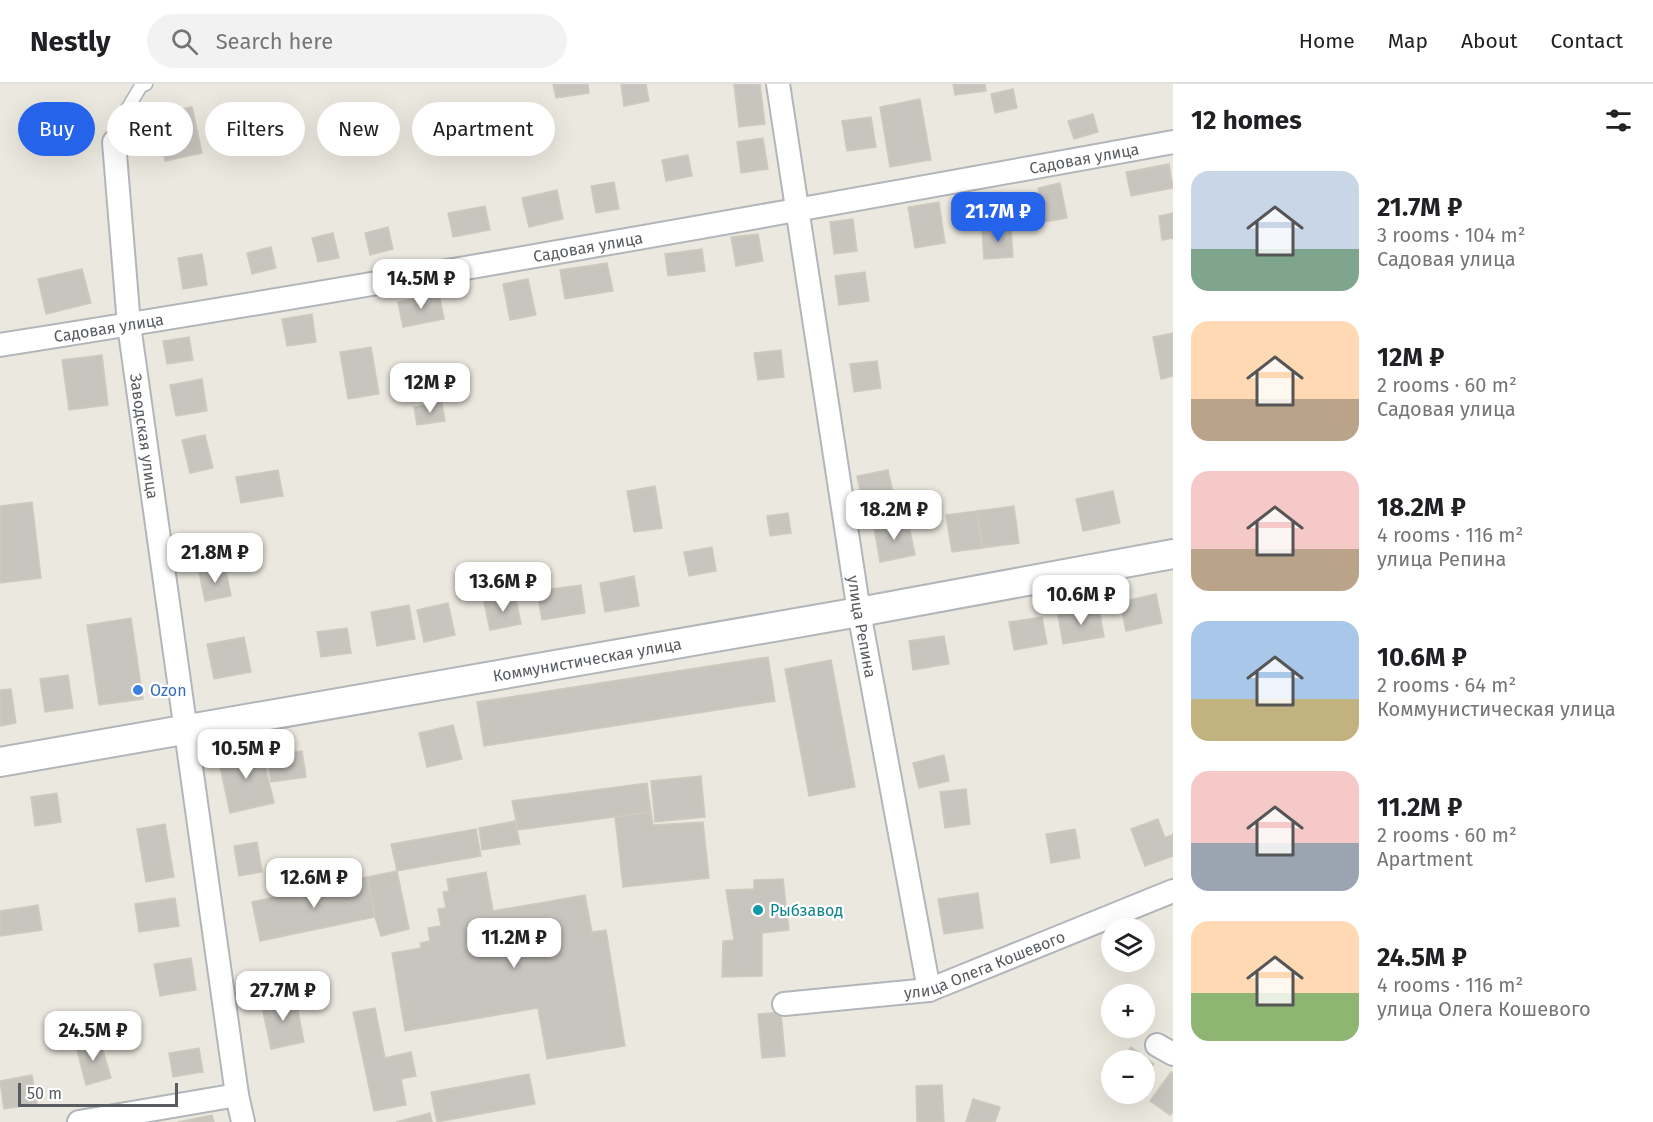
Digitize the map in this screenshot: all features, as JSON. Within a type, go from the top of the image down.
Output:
[{"type":"street","name":"улица Репина","points":[[778,84],[859,612],[928,990]]},
{"type":"street","name":"Садовая улица","points":[[0,345],[129,325],[797,210],[1173,142]]},
{"type":"street","name":"Заводская улица","points":[[115,156],[129,325],[237,1095],[243,1122]]},
{"type":"street","name":"Коммунистическая улица","points":[[0,762],[859,612],[1173,554]]},
{"type":"street","name":"улица Олега Кошевого","points":[[784,1005],[928,990],[1173,891]]},
{"type":"street","points":[[79,1122],[237,1095]]},
{"type":"lane","points":[[131,102],[141,86],[146,84]]},
{"type":"building","points":[[553,84],[588,84],[589,93],[556,98]]},
{"type":"building","points":[[621,84],[646,84],[649,101],[624,106]]},
{"type":"building","points":[[734,84],[760,84],[765,124],[739,127]]},
{"type":"building","points":[[953,84],[985,84],[986,91],[955,95]]},
{"type":"building","points":[[1013,89],[1017,108],[995,113],[991,94]]},
{"type":"building","points":[[920,99],[931,160],[890,167],[880,107]]},
{"type":"building","points":[[193,112],[202,153],[193,155]]},
{"type":"building","points":[[1093,114],[1098,132],[1074,139],[1068,121]]},
{"type":"building","points":[[871,117],[876,147],[847,151],[842,121]]},
{"type":"building","points":[[763,138],[768,169],[741,173],[737,142]]},
{"type":"building","points":[[688,155],[692,176],[666,181],[662,160]]},
{"type":"building","points":[[164,156],[188,156],[165,161]]},
{"type":"building","points":[[1169,164],[1173,188],[1131,196],[1126,172]]},
{"type":"building","points":[[614,182],[619,209],[596,213],[591,186]]},
{"type":"building","points":[[1060,183],[1067,218],[1045,222],[1038,188]]},
{"type":"building","points":[[557,190],[563,219],[529,227],[522,198]]},
{"type":"building","points":[[939,202],[945,243],[915,248],[908,207]]},
{"type":"building","points":[[485,206],[490,230],[453,237],[448,213]]},
{"type":"building","points":[[1173,213],[1173,238],[1162,240],[1159,216]]},
{"type":"building","points":[[853,219],[857,251],[834,254],[830,222]]},
{"type":"building","points":[[388,227],[393,249],[370,255],[365,233]]},
{"type":"building","points":[[1011,227],[1013,257],[984,259],[982,229]]},
{"type":"building","points":[[333,233],[339,258],[318,262],[312,238]]},
{"type":"building","points":[[758,234],[763,261],[736,266],[731,237]]},
{"type":"building","points":[[271,247],[276,268],[252,274],[247,253]]},
{"type":"building","points":[[702,249],[705,271],[668,276],[665,254]]},
{"type":"building","points":[[202,254],[207,285],[183,289],[178,258]]},
{"type":"building","points":[[607,263],[613,291],[565,299],[560,270]]},
{"type":"building","points":[[82,269],[91,303],[46,314],[38,279]]},
{"type":"building","points":[[865,272],[869,301],[839,305],[835,276]]},
{"type":"building","points":[[528,279],[536,315],[510,320],[503,284]]},
{"type":"building","points":[[439,294],[444,319],[403,327],[398,302]]},
{"type":"building","points":[[312,314],[316,342],[287,346],[282,319]]},
{"type":"building","points":[[1173,333],[1173,376],[1161,379],[1153,337]]},
{"type":"building","points":[[189,337],[193,360],[167,364],[163,341]]},
{"type":"building","points":[[371,347],[379,394],[348,399],[340,352]]},
{"type":"building","points":[[781,350],[784,377],[758,380],[754,353]]},
{"type":"building","points":[[102,355],[108,405],[69,410],[62,360]]},
{"type":"building","points":[[877,361],[881,388],[854,392],[850,364]]},
{"type":"building","points":[[202,379],[207,411],[176,416],[170,385]]},
{"type":"building","points":[[442,402],[445,421],[417,425],[414,407]]},
{"type":"building","points":[[205,435],[213,468],[190,473],[182,440]]},
{"type":"building","points":[[278,470],[283,496],[241,503],[236,477]]},
{"type":"building","points":[[888,470],[893,493],[862,499],[857,476]]},
{"type":"building","points":[[655,486],[662,528],[634,532],[627,491]]},
{"type":"building","points":[[1113,491],[1120,523],[1083,531],[1076,499]]},
{"type":"building","points":[[32,502],[41,578],[0,583],[0,506]]},
{"type":"building","points":[[1014,506],[1019,543],[982,548],[977,511]]},
{"type":"building","points":[[977,511],[982,548],[952,552],[946,515]]},
{"type":"building","points":[[788,513],[791,533],[770,536],[767,516]]},
{"type":"building","points":[[908,521],[915,555],[880,562],[874,527]]},
{"type":"building","points":[[712,547],[716,571],[689,576],[684,552]]},
{"type":"building","points":[[225,566],[231,596],[205,601],[199,572]]},
{"type":"building","points":[[634,576],[639,606],[605,612],[600,583]]},
{"type":"building","points":[[581,585],[585,613],[542,620],[537,591]]},
{"type":"building","points":[[1156,594],[1162,623],[1126,631],[1120,602]]},
{"type":"building","points":[[515,595],[521,624],[490,630],[484,602]]},
{"type":"building","points":[[448,603],[455,635],[424,642],[417,610]]},
{"type":"building","points":[[409,605],[415,639],[377,646],[371,612]]},
{"type":"building","points":[[1099,608],[1104,637],[1063,644],[1058,615]]},
{"type":"building","points":[[1042,617],[1047,644],[1014,650],[1009,622]]},
{"type":"building","points":[[131,618],[143,699],[99,705],[87,625]]},
{"type":"building","points":[[347,628],[351,653],[321,657],[317,632]]},
{"type":"building","points":[[944,636],[949,664],[913,670],[909,641]]},
{"type":"building","points":[[244,637],[251,672],[214,679],[207,644]]},
{"type":"building","points":[[768,657],[775,701],[484,746],[477,702]]},
{"type":"building","points":[[831,660],[855,787],[809,796],[785,669]]},
{"type":"building","points":[[68,675],[73,708],[45,712],[40,679]]},
{"type":"building","points":[[11,689],[16,723],[0,726],[0,690]]},
{"type":"building","points":[[453,725],[462,759],[427,767],[419,733]]},
{"type":"building","points":[[261,748],[274,803],[230,813],[218,757]]},
{"type":"building","points":[[302,751],[306,777],[271,782],[267,756]]},
{"type":"building","points":[[944,755],[949,781],[919,788],[913,763]]},
{"type":"building","points":[[701,776],[705,817],[655,822],[651,781]]},
{"type":"building","points":[[647,783],[651,812],[518,830],[512,801]]},
{"type":"building","points":[[966,789],[970,824],[945,828],[940,792]]},
{"type":"building","points":[[57,793],[61,822],[35,826],[31,797]]},
{"type":"building","points":[[651,812],[653,825],[703,822],[709,878],[623,887],[615,817]]},
{"type":"building","points":[[1158,819],[1165,838],[1173,834],[1173,856],[1145,866],[1131,829]]},
{"type":"building","points":[[515,821],[520,844],[482,850],[479,828]]},
{"type":"building","points":[[165,824],[174,877],[146,882],[137,829]]},
{"type":"building","points":[[476,829],[481,856],[397,871],[391,844]]},
{"type":"building","points":[[1075,829],[1080,858],[1051,863],[1046,834]]},
{"type":"building","points":[[257,842],[262,872],[239,876],[234,846]]},
{"type":"building","points":[[397,871],[409,929],[381,936],[367,877]]},
{"type":"building","points":[[486,872],[493,911],[585,895],[592,932],[606,930],[625,1046],[547,1059],[538,1008],[405,1031],[392,953],[421,948],[420,943],[430,941],[428,928],[441,926],[438,909],[446,908],[443,892],[449,891],[447,879]]},
{"type":"building","points":[[367,877],[375,917],[260,941],[252,902]]},
{"type":"building","name":"Рыбзавод","points":[[783,879],[789,930],[762,933],[762,976],[722,977],[723,941],[734,940],[726,890],[754,889],[754,880]]},
{"type":"building","points":[[978,893],[983,928],[944,934],[938,899]]},
{"type":"building","points":[[175,898],[179,926],[139,932],[135,904]]},
{"type":"building","points":[[38,905],[42,930],[0,936],[0,911]]},
{"type":"building","points":[[191,958],[196,990],[160,996],[154,964]]},
{"type":"building","points":[[295,996],[304,1042],[271,1049],[261,1002]]},
{"type":"building","points":[[375,1008],[385,1058],[411,1052],[416,1076],[401,1079],[406,1105],[374,1111],[353,1012]]},
{"type":"building","points":[[781,1012],[785,1056],[762,1058],[758,1014]]},
{"type":"building","points":[[100,1040],[111,1078],[86,1085],[76,1046]]},
{"type":"building","points":[[199,1048],[203,1072],[173,1077],[169,1053]]},
{"type":"building","points":[[1171,1072],[1173,1074],[1173,1112],[1170,1115],[1154,1104],[1155,1094]]},
{"type":"building","points":[[529,1074],[535,1104],[437,1122],[431,1092]]},
{"type":"building","points":[[32,1075],[37,1104],[4,1109],[0,1081]]},
{"type":"building","points":[[942,1085],[944,1122],[917,1122],[916,1086]]},
{"type":"building","points":[[973,1099],[1000,1107],[995,1122],[966,1122]]},
{"type":"building","points":[[430,1113],[432,1122],[396,1122]]},
{"type":"building","points":[[212,1115],[214,1122],[178,1122]]},
{"type":"place","name":"Ozon","points":[[138,690]]},
{"type":"place","name":"Рыбзавод","points":[[758,910]]}]
